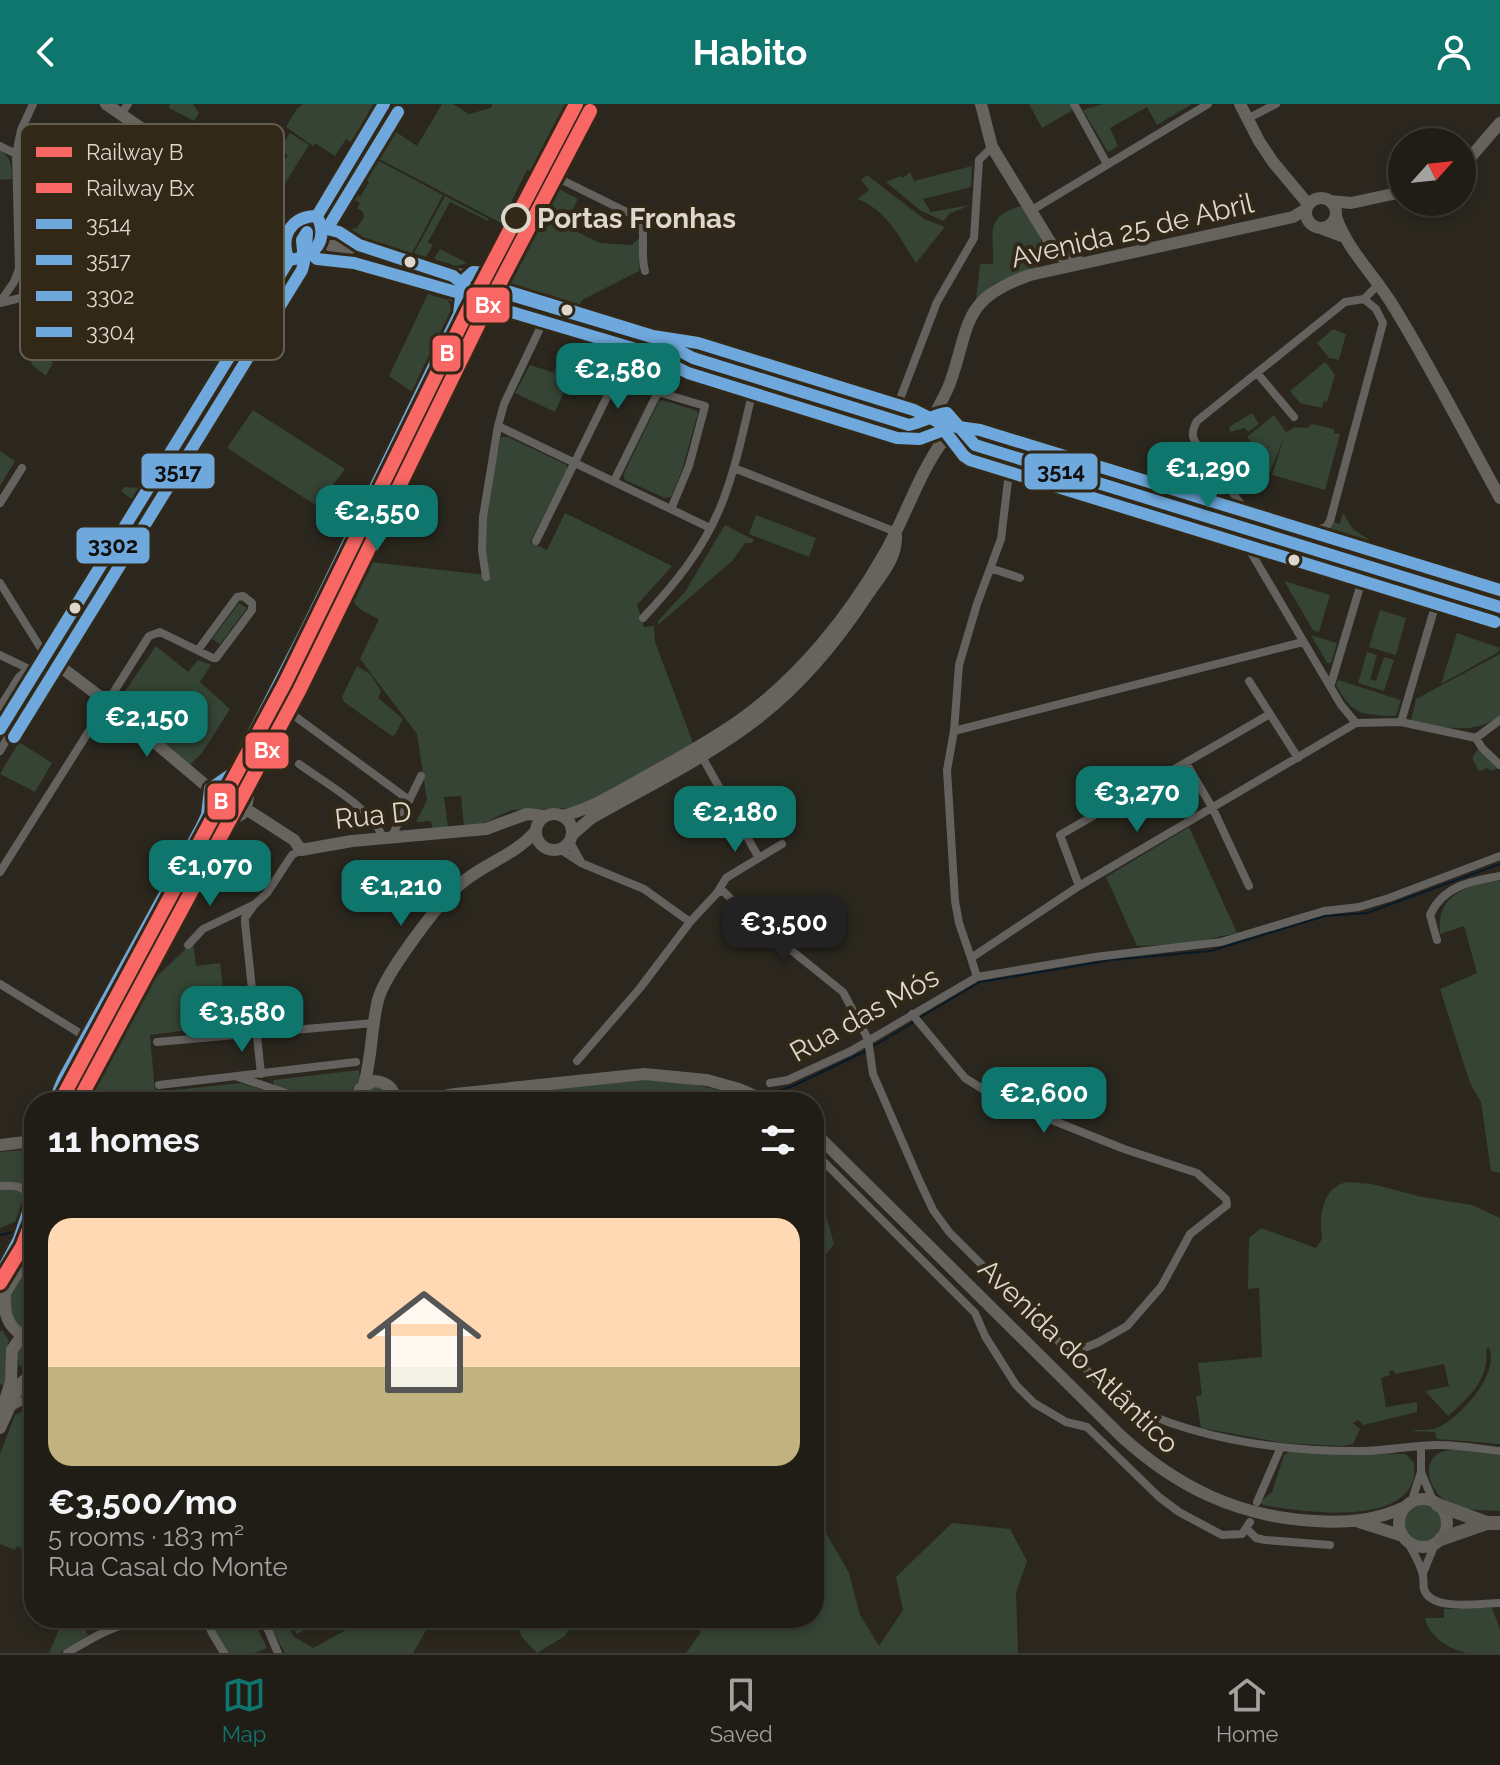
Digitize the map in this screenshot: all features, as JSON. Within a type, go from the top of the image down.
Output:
[{"type":"highway","points":[[1436,1504],[1494,1523]]},
{"type":"highway","points":[[1438,1541],[1494,1523]]},
{"type":"main road","points":[[317,216],[384,104]]},
{"type":"main road","points":[[1476,151],[1500,123]]},
{"type":"main road","name":"Avenida 25 de Abril","points":[[932,419],[950,384],[972,313],[1004,284],[1030,275],[1293,217],[1322,198],[1351,203],[1388,195]]},
{"type":"main road","points":[[1330,201],[1336,216]]},
{"type":"main road","name":"Avenida 25 de Abril","points":[[1307,206],[1314,227],[1323,229],[1331,225],[1351,203]]},
{"type":"main road","points":[[284,239],[288,229],[301,217],[317,216]]},
{"type":"main road","points":[[317,216],[323,227],[326,245],[352,260],[447,291],[471,312],[507,308],[632,346],[693,358]]},
{"type":"main road","points":[[326,245],[446,282]]},
{"type":"main road","points":[[284,268],[289,260],[307,257],[326,245],[357,247],[452,274],[467,275]]},
{"type":"main road","points":[[284,252],[289,260]]},
{"type":"main road","points":[[461,302],[459,286],[467,275],[487,272],[511,295],[655,338],[693,358]]},
{"type":"main road","points":[[493,308],[500,298],[500,286]]},
{"type":"main road","points":[[511,302],[905,424],[939,439],[975,445],[1500,607]]},
{"type":"main road","points":[[0,729],[32,670],[49,658],[229,360]]},
{"type":"main road","name":"Avenida 25 de Abril","points":[[950,384],[956,420]]},
{"type":"main road","points":[[905,424],[932,419],[942,413],[956,420],[975,445]]},
{"type":"main road","points":[[932,419],[929,429],[939,439]]},
{"type":"main road","points":[[939,439],[955,436],[956,420]]},
{"type":"main road","points":[[473,1092],[658,1074],[718,1082],[744,1092]]},
{"type":"main road","points":[[360,1092],[364,1085],[379,1081],[390,1092]]},
{"type":"main road","points":[[0,1145],[24,1142]]},
{"type":"main road","name":"Avenida do Atlântico","points":[[824,1142],[1112,1427],[1166,1473],[1193,1489],[1243,1510],[1297,1520],[1359,1522]]},
{"type":"main road","points":[[1424,1500],[1436,1504],[1444,1513],[1446,1525],[1438,1541],[1421,1547],[1359,1522],[1424,1500]]},
{"type":"main road","points":[[1405,1539],[1399,1522],[1408,1505]]},
{"type":"street","points":[[24,124],[33,104]]},
{"type":"street","points":[[106,104],[125,109],[145,124]]},
{"type":"street","points":[[981,104],[992,147],[1050,241],[1063,259],[1082,263]]},
{"type":"street","points":[[1074,104],[1107,164]]},
{"type":"street","points":[[1032,210],[1208,104]]},
{"type":"street","points":[[1240,104],[1273,162],[1307,206]]},
{"type":"street","points":[[1247,119],[1276,104]]},
{"type":"street","points":[[0,303],[20,298],[16,154],[20,135]]},
{"type":"street","points":[[0,146],[16,154]]},
{"type":"street","points":[[905,424],[898,404],[937,302],[974,238],[979,160],[992,147]]},
{"type":"street","points":[[548,180],[556,177],[638,216],[644,231],[641,255],[645,271]]},
{"type":"street","points":[[1336,216],[1342,236],[1398,314],[1500,498]]},
{"type":"street","points":[[284,226],[288,229]]},
{"type":"street","points":[[1323,229],[1342,236]]},
{"type":"street","points":[[1030,275],[1048,261],[1050,241]]},
{"type":"street","points":[[0,303],[19,269]]},
{"type":"street","points":[[1364,299],[1376,309],[1383,323],[1330,521],[1326,527],[1310,532],[1243,507],[1193,442],[1192,430],[1197,421],[1345,302],[1364,299],[1379,284]]},
{"type":"street","points":[[59,1092],[201,828],[210,789],[233,773],[300,643],[451,331],[461,302]]},
{"type":"street","points":[[78,1092],[216,837],[224,824],[246,809],[248,796],[244,780],[464,339],[480,313]]},
{"type":"street","points":[[1383,323],[1398,314]]},
{"type":"street","points":[[486,577],[482,551],[483,517],[498,426],[504,404],[544,320]]},
{"type":"street","points":[[536,541],[632,346]]},
{"type":"street","points":[[1257,373],[1294,417]]},
{"type":"street","points":[[643,618],[683,572],[710,528],[734,468],[756,378]]},
{"type":"street","points":[[614,481],[658,392],[705,406],[689,466],[671,509]]},
{"type":"street","points":[[498,426],[710,528]]},
{"type":"street","points":[[562,816],[586,810],[703,744],[762,703],[801,666],[842,618],[883,558],[939,439]]},
{"type":"street","points":[[1011,456],[1001,539],[959,665],[954,731],[947,770],[955,901],[977,977],[1095,957],[1221,942],[1324,911],[1359,907],[1389,898],[1500,856]]},
{"type":"street","points":[[1206,459],[1207,478],[1341,705],[1356,723]]},
{"type":"street","points":[[0,503],[22,468]]},
{"type":"street","points":[[734,468],[896,532]]},
{"type":"street","points":[[1207,478],[1221,477]]},
{"type":"street","points":[[521,847],[543,848],[568,842],[590,819],[757,719],[820,658],[848,624],[894,557],[896,532]]},
{"type":"street","points":[[1319,567],[1500,624]]},
{"type":"street","points":[[990,568],[1020,578]]},
{"type":"street","points":[[1401,592],[1406,578]]},
{"type":"street","points":[[1331,684],[1362,580]]},
{"type":"street","points":[[0,583],[49,658],[107,702],[210,789]]},
{"type":"street","points":[[0,872],[152,634],[160,632],[213,658],[219,656],[252,610],[252,603],[243,596],[237,597],[198,650]]},
{"type":"street","points":[[1401,722],[1436,603]]},
{"type":"street","points":[[954,731],[1303,642]]},
{"type":"street","points":[[0,655],[32,670]]},
{"type":"street","points":[[0,751],[49,658]]},
{"type":"street","points":[[0,707],[19,677],[32,670]]},
{"type":"street","points":[[1249,681],[1298,758]]},
{"type":"street","points":[[281,706],[409,800]]},
{"type":"street","points":[[1079,886],[1060,835],[1270,714]]},
{"type":"street","points":[[1476,738],[1500,720]]},
{"type":"street","points":[[971,958],[1079,886],[1356,723],[1401,722],[1476,738],[1500,765]]},
{"type":"street","points":[[701,755],[759,858]]},
{"type":"street","points":[[1186,763],[1213,809],[1249,886]]},
{"type":"street","points":[[299,764],[367,814],[387,837],[421,776]]},
{"type":"street","points":[[224,779],[237,780],[246,789]]},
{"type":"street","points":[[208,804],[217,816],[232,819]]},
{"type":"street","name":"Rua D","points":[[246,809],[294,840],[301,850],[387,837],[486,829],[527,814],[539,825]]},
{"type":"street","points":[[364,1085],[370,1066],[378,996],[401,956],[455,889],[484,867],[521,847],[539,825],[556,814],[571,824],[568,842],[581,863],[644,889],[690,922]]},
{"type":"street","points":[[539,825],[536,838],[543,848]]},
{"type":"street","points":[[577,1061],[640,988],[726,878],[782,844]]},
{"type":"street","points":[[261,1074],[245,918],[267,893],[292,855],[301,850]]},
{"type":"street","points":[[1437,940],[1430,915],[1441,899],[1463,884],[1500,876]]},
{"type":"street","points":[[717,893],[723,891],[731,897],[745,913],[843,992],[868,1039],[873,1074],[933,1210],[949,1232],[1117,1400],[1193,1430],[1281,1447],[1366,1451],[1440,1445],[1500,1451]]},
{"type":"street","points":[[188,945],[203,929],[255,904]]},
{"type":"street","name":"Rua das Mós","points":[[770,1083],[810,1071],[977,977]]},
{"type":"street","points":[[0,984],[86,1037]]},
{"type":"street","points":[[912,1014],[965,1078],[997,1098],[1124,1149],[1197,1173],[1226,1199],[1227,1205],[1190,1234],[1161,1287],[1140,1313],[1117,1333],[1070,1354]]},
{"type":"street","points":[[157,1042],[374,1023]]},
{"type":"street","points":[[159,1085],[356,1062]]},
{"type":"street","points":[[370,1066],[379,1081]]},
{"type":"street","points":[[236,1076],[283,1092]]},
{"type":"street","points":[[824,1162],[949,1283],[975,1313],[985,1336],[1016,1385],[1034,1403],[1066,1422],[1087,1427],[1159,1497],[1201,1525],[1222,1535],[1242,1534],[1248,1526],[1256,1538],[1330,1545]]},
{"type":"street","points":[[0,1186],[24,1189]]},
{"type":"street","points":[[0,1275],[24,1226]]},
{"type":"street","points":[[24,1262],[3,1297],[9,1324],[24,1339]]},
{"type":"street","points":[[0,1323],[24,1339]]},
{"type":"street","points":[[0,1428],[11,1382],[12,1362],[24,1339]]},
{"type":"street","points":[[12,1362],[24,1374]]},
{"type":"street","points":[[5,1411],[24,1381]]},
{"type":"street","points":[[5,1411],[24,1401]]},
{"type":"street","points":[[1408,1505],[1421,1472],[1421,1446]]},
{"type":"street","points":[[1257,1502],[1281,1447]]},
{"type":"street","points":[[1421,1472],[1436,1504]]},
{"type":"street","points":[[1405,1539],[1423,1574],[1425,1591],[1431,1600],[1440,1604],[1500,1603]]},
{"type":"street","points":[[1423,1574],[1438,1541]]},
{"type":"street","points":[[67,1653],[113,1628]]},
{"type":"street","points":[[211,1628],[224,1653]]},
{"type":"street","points":[[267,1628],[277,1653]]},
{"type":"green space","points":[[170,104],[193,104],[199,113],[194,121],[169,108]]},
{"type":"green space","points":[[303,104],[378,104],[353,144],[346,139],[335,156],[315,143],[313,146],[286,127]]},
{"type":"green space","points":[[442,104],[453,104],[469,114],[491,108],[492,104],[565,104],[532,172],[527,170],[501,223],[364,151],[370,142],[379,143],[390,128],[417,146]]},
{"type":"green space","points":[[1029,104],[1070,104],[1073,110],[1042,128]]},
{"type":"green space","points":[[1103,104],[1192,104],[1157,125],[1147,107],[1110,128],[1118,146],[1108,152],[1083,110]]},
{"type":"green space","points":[[290,133],[309,145],[284,185],[284,161],[288,155],[284,152],[284,143]]},
{"type":"green space","points":[[0,150],[10,163],[12,179],[0,180]]},
{"type":"green space","points":[[364,153],[443,195],[411,255],[343,237],[345,230],[357,228],[364,217],[357,208],[360,203],[353,199],[357,192],[360,197],[369,182],[351,171]]},
{"type":"green space","points":[[972,166],[971,187],[923,199],[931,212],[970,205],[949,214],[944,221],[921,211],[886,182],[900,176],[903,178],[910,172],[914,181]]},
{"type":"green space","points":[[867,175],[924,219],[945,227],[916,263],[884,217],[857,199],[869,190],[861,180]]},
{"type":"green space","points":[[551,185],[578,199],[567,227],[600,243],[632,245],[643,234],[639,271],[582,300],[579,306],[573,308],[515,290],[506,281],[506,268]]},
{"type":"green space","points":[[445,196],[488,221],[450,202],[428,242],[433,245],[426,257],[414,253]]},
{"type":"green space","points":[[335,200],[341,217],[340,236],[333,231],[328,212]]},
{"type":"green space","points":[[1021,206],[1036,227],[1047,256],[1038,266],[995,283],[976,300],[980,264],[993,264],[996,220]]},
{"type":"green space","points":[[304,222],[314,222],[318,226],[313,242],[301,254],[292,249],[290,243]]},
{"type":"green space","points":[[440,249],[467,263],[456,266],[434,259]]},
{"type":"green space","points":[[428,294],[448,300],[454,315],[415,394],[389,376]]},
{"type":"green space","points":[[1333,329],[1346,334],[1339,360],[1329,358],[1317,343]]},
{"type":"green space","points":[[32,360],[53,362],[46,376],[31,364]]},
{"type":"green space","points":[[219,360],[133,500],[121,491],[125,487],[138,488]]},
{"type":"green space","points":[[557,362],[567,365],[565,371],[572,373],[555,412],[515,393],[530,365],[554,373]]},
{"type":"green space","points":[[1325,362],[1335,375],[1327,402],[1324,401],[1322,408],[1300,403],[1290,391]]},
{"type":"green space","points":[[659,401],[698,413],[682,470],[671,497],[665,498],[625,480],[623,475]]},
{"type":"green space","points":[[253,410],[345,469],[317,506],[227,448]]},
{"type":"green space","points":[[1252,413],[1259,424],[1248,432],[1245,428],[1230,432],[1229,427]]},
{"type":"green space","points":[[1274,415],[1286,432],[1312,424],[1334,429],[1334,433],[1340,434],[1325,490],[1272,475],[1284,437],[1270,472],[1260,469],[1253,460],[1261,454],[1247,437]]},
{"type":"green space","points":[[943,418],[950,421],[953,428],[950,435],[943,438],[936,435],[933,428],[936,421]]},
{"type":"green space","points":[[501,437],[508,437],[567,465],[567,471],[530,542],[547,550],[565,513],[672,566],[637,605],[644,627],[654,626],[655,642],[693,743],[578,808],[511,810],[482,824],[464,826],[461,796],[444,797],[448,827],[432,828],[431,821],[416,822],[427,800],[417,734],[360,659],[379,619],[357,606],[354,594],[347,590],[361,561],[486,575],[483,525]]},
{"type":"green space","points":[[0,451],[15,461],[0,486]]},
{"type":"green space","points":[[1343,513],[1353,529],[1368,539],[1370,545],[1364,559],[1312,540],[1312,535],[1327,531],[1333,522],[1340,524]]},
{"type":"green space","points":[[756,515],[816,538],[809,557],[749,534]]},
{"type":"green space","points":[[725,525],[754,540],[745,543],[732,561],[659,624],[657,622],[685,592]]},
{"type":"green space","points":[[1284,581],[1330,595],[1319,632],[1313,630]]},
{"type":"green space","points":[[239,603],[247,608],[220,644],[212,639]]},
{"type":"green space","points":[[1380,610],[1406,618],[1396,655],[1369,647]]},
{"type":"green space","points":[[1457,633],[1500,648],[1497,653],[1441,684]]},
{"type":"green space","points":[[1311,635],[1337,643],[1331,663],[1327,663]]},
{"type":"green space","points":[[156,646],[188,672],[198,660],[211,665],[200,682],[230,709],[202,753],[190,765],[117,703]]},
{"type":"green space","points":[[1367,652],[1377,655],[1370,679],[1376,681],[1384,657],[1394,660],[1384,691],[1358,683]]},
{"type":"green space","points":[[1500,654],[1500,716],[1468,728],[1411,721],[1416,699]]},
{"type":"green space","points":[[357,666],[371,675],[381,691],[378,698],[403,719],[395,735],[392,736],[344,702],[342,697]]},
{"type":"green space","points":[[1338,680],[1401,700],[1396,716],[1360,712],[1348,703],[1336,685]]},
{"type":"green space","points":[[19,742],[52,763],[35,792],[0,774]]},
{"type":"green space","points":[[1477,750],[1499,768],[1479,771],[1472,758]]},
{"type":"green space","points":[[1189,827],[1237,933],[1184,944],[1137,946],[1106,877]]},
{"type":"green space","points":[[1485,881],[1500,881],[1500,1173],[1491,1171],[1481,1102],[1470,1083],[1440,989],[1477,973],[1464,926],[1440,934],[1440,922],[1450,898]]},
{"type":"green space","points":[[193,942],[196,966],[220,963],[228,1025],[150,1035],[155,1092],[87,1092],[123,1026],[120,1023],[134,998]]},
{"type":"green space","points":[[99,1025],[105,1029],[74,1092],[64,1092]]},
{"type":"green space","points":[[359,1070],[360,1080],[351,1092],[297,1092],[274,1085],[273,1080]]},
{"type":"green space","points":[[626,1080],[683,1083],[722,1092],[526,1092]]},
{"type":"green space","points":[[241,1083],[268,1092],[155,1092]]},
{"type":"green space","points":[[378,1086],[387,1092],[363,1092]]},
{"type":"green space","points":[[24,1150],[24,1187],[14,1182],[0,1182],[0,1152]]},
{"type":"green space","points":[[1348,1182],[1372,1184],[1422,1197],[1472,1205],[1500,1218],[1500,1444],[1437,1439],[1435,1432],[1411,1431],[1437,1428],[1466,1405],[1489,1370],[1489,1348],[1486,1349],[1482,1378],[1464,1402],[1448,1416],[1425,1391],[1449,1386],[1444,1364],[1395,1374],[1393,1370],[1389,1371],[1390,1375],[1381,1378],[1386,1407],[1417,1402],[1417,1412],[1363,1425],[1358,1420],[1353,1423],[1360,1429],[1353,1444],[1284,1443],[1201,1428],[1196,1396],[1202,1395],[1198,1363],[1262,1357],[1259,1288],[1248,1289],[1249,1238],[1261,1228],[1316,1248],[1322,1239],[1324,1204],[1333,1190]]},
{"type":"green space","points":[[0,1189],[21,1190],[24,1194],[22,1219],[0,1228]]},
{"type":"green space","points":[[824,1210],[825,1212],[834,1244],[824,1257]]},
{"type":"green space","points":[[24,1234],[24,1253],[0,1294],[0,1280]]},
{"type":"green space","points":[[24,1267],[24,1329],[13,1324],[10,1313],[11,1294]]},
{"type":"green space","points":[[2,1330],[9,1341],[4,1386],[0,1384]]},
{"type":"green space","points":[[22,1343],[24,1368],[19,1365],[17,1351]]},
{"type":"green space","points":[[24,1411],[24,1540],[21,1548],[17,1546],[15,1550],[0,1544],[0,1454],[15,1415]]},
{"type":"green space","points":[[1459,1450],[1500,1455],[1500,1511],[1457,1506],[1436,1491],[1430,1480],[1431,1461],[1440,1453]]},
{"type":"green space","points":[[1290,1451],[1406,1454],[1414,1463],[1413,1478],[1410,1487],[1399,1499],[1383,1507],[1363,1511],[1320,1512],[1263,1505],[1260,1502],[1272,1492],[1284,1455]]},
{"type":"green space","points":[[1423,1504],[1436,1510],[1442,1523],[1436,1536],[1423,1542],[1410,1536],[1404,1523],[1410,1510]]},
{"type":"green space","points":[[952,1523],[1010,1529],[1027,1561],[1016,1593],[1018,1653],[686,1653],[701,1632],[699,1628],[824,1628],[824,1529],[849,1573],[860,1615],[879,1646],[903,1610],[896,1577]]},
{"type":"green space","points":[[1492,1608],[1500,1629],[1500,1653],[1467,1653],[1454,1649],[1430,1631],[1425,1618],[1444,1618],[1444,1609]]},
{"type":"green space","points":[[60,1628],[84,1628],[88,1635],[59,1653],[49,1653]]},
{"type":"green space","points":[[214,1628],[257,1628],[267,1648],[254,1653],[226,1653],[214,1634]]},
{"type":"green space","points":[[271,1628],[289,1628],[294,1637],[313,1648],[350,1628],[427,1628],[413,1653],[285,1653]]},
{"type":"green space","points":[[294,1628],[308,1628],[297,1634]]},
{"type":"green space","points":[[519,1628],[569,1628],[565,1636],[537,1653],[521,1636]]},
{"type":"waterway","points":[[919,1018],[980,982],[1112,960],[1210,951],[1325,916],[1367,913],[1500,864]]},
{"type":"waterway","points":[[872,1047],[914,1022]]},
{"type":"waterway","points":[[777,1092],[866,1051]]},
{"type":"waterway","points":[[0,1235],[15,1232]]},
{"type":"tunnel","points":[[446,282],[511,302]]},
{"type":"rail line","name":"B","points":[[65,1092],[285,683],[468,310],[576,104]]},
{"type":"rail line","name":"Bx","points":[[83,1092],[299,691],[482,317],[590,111]]},
{"type":"rail line","name":"B","points":[[0,1283],[24,1242]]},
{"type":"transit line","name":"3302","points":[[317,216],[384,104]]},
{"type":"transit line","name":"3304","points":[[398,112],[327,229],[339,232],[359,245],[453,276],[478,297],[492,292],[510,292],[653,336],[698,343],[914,410],[944,425],[980,430],[1500,590]]},
{"type":"transit line","name":"3302","points":[[289,260],[306,255],[317,246],[321,233],[317,216]]},
{"type":"transit line","name":"3302","points":[[289,260],[286,243],[290,229],[300,220],[317,216]]},
{"type":"transit line","name":"3517","points":[[284,299],[302,270],[302,240],[307,232],[306,249],[317,259],[354,263],[456,292],[480,287],[505,310],[649,353],[688,373],[897,438],[920,439],[944,430],[970,460],[1495,622]]},
{"type":"transit line","name":"3302","points":[[284,268],[289,260]]},
{"type":"transit line","name":"3514","points":[[58,1092],[201,828],[207,815],[210,789],[233,773],[306,630],[459,314],[463,281],[473,272],[489,273],[511,295],[655,338],[693,358],[909,425],[947,413],[975,445],[1500,607]]},
{"type":"transit line","name":"3302","points":[[0,729],[227,360]]},
{"type":"transit line","name":"3517","points":[[14,737],[246,360]]},
{"type":"transit line","name":"3514","points":[[0,1275],[24,1224]]},
{"type":"place","name":"Portas Fronhas","points":[[516,218]]}]
